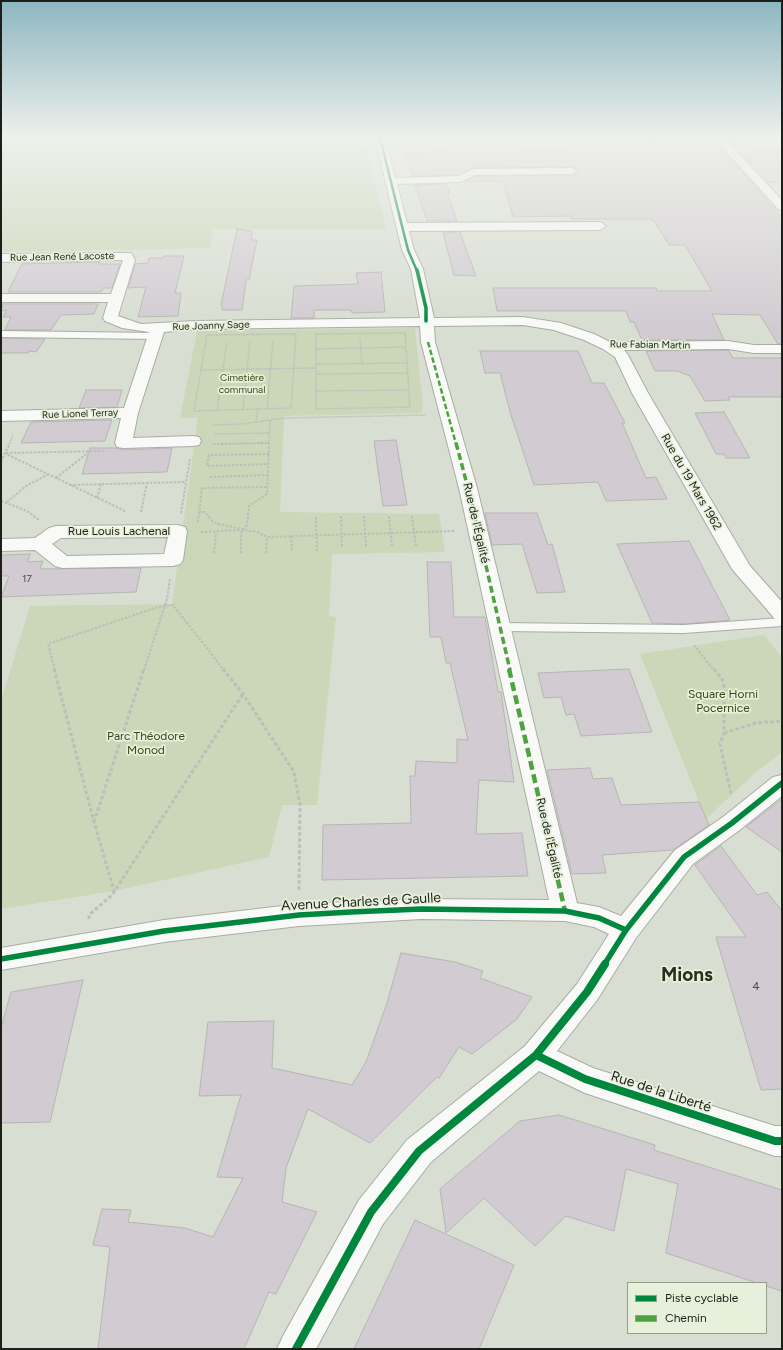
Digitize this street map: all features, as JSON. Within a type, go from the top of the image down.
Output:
[{"type":"street","name":"Rue de l'Égalité","points":[[397,201],[404,227],[408,250],[417,269],[426,308],[429,344],[449,414],[477,530],[565,910]]},
{"type":"street","points":[[404,227],[600,226]]},
{"type":"street","name":"Rue Jean René Lacoste","points":[[1,258],[127,256],[129,260],[110,318],[127,325],[157,332]]},
{"type":"street","points":[[1,298],[117,298]]},
{"type":"street","name":"Rue Joanny Sage","points":[[157,332],[196,325],[252,330],[426,321]]},
{"type":"street","name":"Rue Fabian Martin","points":[[426,321],[523,321],[556,326],[589,337],[608,346],[728,345],[754,349],[782,349]]},
{"type":"street","points":[[130,413],[157,332]]},
{"type":"street","name":"Rue du 19 Mars 1962","points":[[608,346],[621,355],[640,393],[742,570],[782,614]]},
{"type":"street","name":"Rue Lionel Terray","points":[[1,416],[130,413],[123,442]]},
{"type":"street","points":[[123,442],[193,441]]},
{"type":"street","name":"Rue Louis Lachenal","points":[[40,544],[56,532],[181,531],[173,560]]},
{"type":"street","points":[[1,545],[40,544],[62,562],[173,560]]},
{"type":"street","points":[[296,1349],[371,1212],[419,1151],[536,1055],[587,992],[626,930],[684,857],[728,826],[782,783]]},
{"type":"street","name":"Avenue Charles de Gaulle","points":[[1,959],[164,931],[299,915],[421,909],[565,910],[599,918],[626,930]]},
{"type":"street","name":"Rue de la Liberté","points":[[536,1055],[584,1079],[775,1141],[782,1141]]},
{"type":"lane","name":"Rue Joanny Sage","points":[[1,334],[157,332]]},
{"type":"lane","points":[[499,627],[684,629],[782,622]]},
{"type":"path","points":[[243,409],[252,330]]},
{"type":"path","points":[[252,330],[273,334],[296,334],[291,408],[194,411],[207,336],[228,335],[252,330]]},
{"type":"path","points":[[405,332],[410,407],[316,409],[316,334],[360,333],[405,332]]},
{"type":"path","points":[[360,333],[362,364]]},
{"type":"path","points":[[267,409],[273,334]]},
{"type":"path","points":[[217,410],[228,335]]},
{"type":"path","points":[[316,349],[406,347],[429,344]]},
{"type":"path","points":[[316,364],[407,363]]},
{"type":"path","points":[[201,370],[316,368]]},
{"type":"path","points":[[316,374],[407,372]]},
{"type":"path","points":[[316,392],[408,390]]},
{"type":"path","points":[[256,422],[258,409]]},
{"type":"path","points":[[214,425],[242,424],[284,418],[449,414]]},
{"type":"path","points":[[1,462],[22,416]]},
{"type":"path","points":[[241,553],[243,530],[247,525],[249,506],[267,494],[270,420]]},
{"type":"path","points":[[215,434],[270,433]]},
{"type":"path","points":[[181,531],[186,482],[193,441]]},
{"type":"path","points":[[4,453],[109,451],[123,442]]},
{"type":"path","points":[[213,444],[269,443]]},
{"type":"path","points":[[56,478],[89,452]]},
{"type":"path","points":[[4,453],[126,511]]},
{"type":"path","points":[[268,464],[207,466],[209,455],[269,454]]},
{"type":"path","points":[[7,502],[26,486],[49,474]]},
{"type":"path","points":[[210,477],[268,475]]},
{"type":"path","points":[[69,485],[186,482]]},
{"type":"path","points":[[147,483],[140,518],[181,531],[216,532],[243,530]]},
{"type":"path","points":[[97,498],[101,484]]},
{"type":"path","points":[[197,526],[202,488],[268,487]]},
{"type":"path","points":[[1,501],[27,510],[40,521],[35,533],[40,544]]},
{"type":"path","points":[[199,512],[205,512],[212,521],[218,524],[257,532],[267,537],[477,530]]},
{"type":"path","points":[[341,516],[342,548]]},
{"type":"path","points":[[364,516],[366,547]]},
{"type":"path","points":[[388,516],[392,546]]},
{"type":"path","points":[[412,516],[416,546]]},
{"type":"path","points":[[316,517],[317,551]]},
{"type":"path","points":[[214,553],[216,532]]},
{"type":"path","points":[[292,536],[292,552]]},
{"type":"path","points":[[266,553],[267,537]]},
{"type":"path","points":[[94,822],[165,606],[173,560]]},
{"type":"path","points":[[114,891],[94,822],[48,644],[172,605],[243,694],[294,772],[300,805],[299,915]]},
{"type":"path","points":[[684,629],[694,645],[722,679],[725,695],[724,733],[720,744],[731,791],[728,826]]},
{"type":"path","points":[[89,944],[89,915],[112,895],[243,694]]},
{"type":"path","points":[[724,733],[756,723],[782,721]]},
{"type":"green space","points":[[1,201],[379,201],[386,229],[212,229],[211,248],[1,252]]},
{"type":"green space","name":"Parc Théodore Monod","points":[[415,328],[423,408],[421,413],[284,416],[280,512],[439,514],[445,552],[332,554],[329,616],[336,617],[317,805],[282,805],[269,857],[114,891],[1,909],[1,701],[30,606],[172,604],[198,418],[180,418],[197,331]]},
{"type":"green space","name":"Square Horni Pocernice","points":[[764,635],[782,657],[782,752],[755,773],[706,819],[640,654]]},
{"type":"building","points":[[420,201],[450,201],[457,221],[427,221]]},
{"type":"building","points":[[509,201],[767,201],[782,218],[782,344],[778,344],[760,315],[712,314],[724,340],[642,340],[634,322],[630,322],[626,311],[497,311],[493,288],[656,288],[657,291],[712,291],[685,245],[669,245],[654,221],[650,219],[572,219],[571,216],[513,217]]},
{"type":"building","points":[[237,229],[252,231],[251,240],[257,240],[249,280],[246,280],[242,310],[222,310],[221,305]]},
{"type":"building","points":[[443,232],[460,232],[476,276],[454,275]]},
{"type":"building","points":[[164,256],[184,256],[175,293],[181,293],[178,316],[138,317],[146,287],[128,288],[135,264],[148,263],[149,258],[163,258]]},
{"type":"building","points":[[100,262],[99,264],[120,264],[112,288],[103,288],[101,292],[8,292],[22,264]]},
{"type":"building","points":[[381,272],[385,312],[352,313],[351,310],[314,310],[314,318],[291,318],[294,286],[358,284],[356,273]]},
{"type":"building","points":[[3,304],[98,304],[94,314],[61,315],[51,330],[5,330],[11,317],[3,317],[7,310],[1,311]]},
{"type":"building","points":[[1,338],[45,339],[36,352],[1,353]]},
{"type":"building","points":[[728,350],[733,358],[782,358],[782,397],[728,397],[730,400],[705,401],[690,376],[677,371],[655,371],[646,351]]},
{"type":"building","points":[[480,351],[578,351],[592,383],[604,383],[625,423],[622,423],[646,478],[656,477],[667,499],[606,501],[598,482],[534,485],[511,415],[500,373],[485,373]]},
{"type":"building","points":[[86,390],[122,390],[117,407],[79,408]]},
{"type":"building","points":[[724,412],[750,458],[726,458],[724,454],[716,454],[695,413]]},
{"type":"building","points":[[112,420],[105,441],[21,443],[31,422]]},
{"type":"building","points":[[396,440],[407,505],[383,506],[374,441]]},
{"type":"building","points":[[90,448],[116,448],[123,450],[172,448],[167,472],[82,474]]},
{"type":"building","points":[[485,513],[537,513],[548,545],[552,544],[565,592],[537,593],[522,544],[492,545]]},
{"type":"building","points":[[689,541],[730,620],[684,624],[652,623],[617,544]]},
{"type":"building","points":[[30,554],[28,562],[43,561],[40,569],[141,568],[136,592],[1,597],[9,576],[1,576],[1,555]]},
{"type":"building","points":[[427,562],[451,562],[454,617],[485,617],[498,692],[501,692],[514,782],[479,780],[476,834],[522,833],[528,876],[322,880],[323,825],[411,823],[410,776],[415,776],[416,761],[457,763],[457,739],[468,740],[450,663],[446,663],[441,637],[430,637]]},
{"type":"building","points":[[629,669],[652,732],[581,736],[574,714],[566,715],[561,697],[544,698],[538,673]]},
{"type":"building","points":[[590,768],[593,779],[612,778],[621,805],[699,802],[709,825],[673,850],[602,855],[606,873],[572,874],[547,770]]},
{"type":"building","points":[[782,799],[782,852],[746,827]]},
{"type":"building","points":[[721,846],[757,895],[767,892],[782,911],[782,1089],[761,1090],[716,937],[746,937],[695,865]]},
{"type":"building","points":[[401,953],[455,962],[483,971],[480,978],[532,997],[517,1019],[472,1054],[459,1047],[439,1078],[437,1077],[370,1143],[308,1109],[286,1168],[282,1202],[317,1212],[276,1294],[269,1292],[244,1349],[98,1349],[110,1247],[93,1245],[102,1209],[131,1210],[128,1222],[185,1228],[213,1237],[243,1178],[217,1177],[241,1095],[199,1096],[208,1022],[274,1021],[272,1068],[352,1085],[366,1062],[387,1003]]},
{"type":"building","points":[[83,980],[50,1122],[1,1123],[1,1028],[11,992]]},
{"type":"building","points":[[559,1115],[655,1145],[654,1150],[782,1190],[782,1291],[767,1286],[767,1282],[754,1282],[666,1253],[678,1184],[626,1169],[614,1231],[566,1216],[535,1246],[484,1198],[446,1233],[440,1189],[520,1121]]},
{"type":"building","points":[[415,1220],[514,1265],[479,1349],[354,1349]]},
{"type":"marked path","points":[[428,342],[468,488],[565,911]]},
{"type":"cycle path","points":[[396,201],[408,250],[417,269],[426,308],[426,321]]},
{"type":"cycle path","points":[[296,1349],[371,1212],[419,1151],[536,1055],[587,992],[626,930],[684,857],[732,823],[782,783]]},
{"type":"cycle path","points":[[1,959],[164,931],[299,915],[351,912],[421,909],[565,911],[599,918],[626,930]]},
{"type":"cycle path","points":[[536,1055],[585,1079],[775,1141],[782,1141]]},
{"type":"district","name":"Mions","points":[[687,975]]},
{"type":"park label","name":"Cimetière communal","points":[[242,384]]}]
